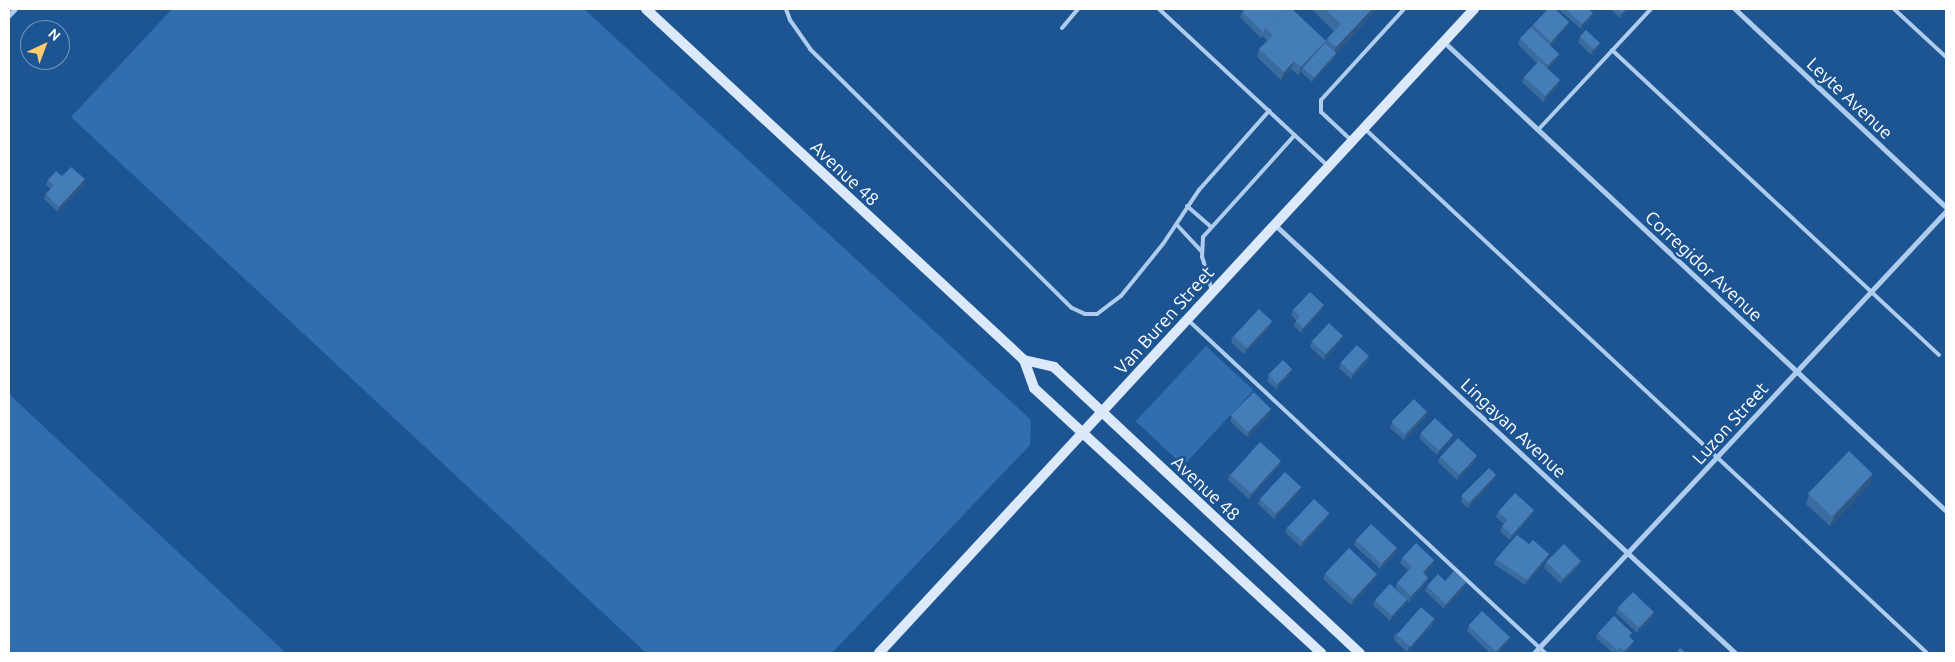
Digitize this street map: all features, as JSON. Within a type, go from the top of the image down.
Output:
[{"type":"main road","name":"Avenue 48","points":[[648,9],[1024,360],[1034,388],[1322,653]]},
{"type":"main road","name":"Van Buren Street","points":[[880,653],[1084,433],[1186,318],[1474,9]]},
{"type":"main road","name":"Avenue 48","points":[[1024,360],[1054,367],[1360,653]]},
{"type":"street","points":[[9,15],[15,9]]},
{"type":"street","name":"Leyte Avenue","points":[[1735,9],[1946,209]]},
{"type":"street","name":"Corregidor Avenue","points":[[1443,42],[1946,511]]},
{"type":"street","name":"Luzon Street","points":[[1534,653],[1629,555],[1946,209]]},
{"type":"street","name":"Lingayan Avenue","points":[[1274,224],[1735,653]]},
{"type":"lane","points":[[786,9],[790,20],[810,49],[1072,308],[1085,314],[1097,314],[1110,308],[1178,225],[1187,206],[1269,110]]},
{"type":"lane","points":[[1062,28],[1078,9]]},
{"type":"lane","points":[[1159,9],[1328,166]]},
{"type":"lane","points":[[1352,141],[1321,112],[1321,100],[1404,9]]},
{"type":"lane","points":[[1538,130],[1651,9]]},
{"type":"lane","points":[[1894,9],[1946,57]]},
{"type":"lane","points":[[1612,50],[1939,356]]},
{"type":"lane","points":[[1364,128],[1927,653]]},
{"type":"lane","points":[[1212,290],[1201,251],[1203,238],[1294,135]]},
{"type":"lane","points":[[1187,206],[1211,227]]},
{"type":"lane","points":[[1178,225],[1201,251]]},
{"type":"lane","points":[[1186,318],[1545,653]]},
{"type":"shaded area","points":[[172,9],[584,9],[1031,420],[1030,445],[832,653],[646,653],[71,117]]},
{"type":"shaded area","points":[[1206,346],[1254,390],[1183,466],[1136,421]]},
{"type":"shaded area","points":[[9,394],[286,653],[9,653]]},
{"type":"building","points":[[1245,9],[1284,9],[1263,32],[1242,12]]},
{"type":"building","points":[[1284,9],[1292,9],[1326,41],[1301,67],[1294,61],[1284,72],[1259,49],[1273,35],[1265,28]]},
{"type":"building","points":[[1325,9],[1372,9],[1336,47],[1327,39],[1341,24]]},
{"type":"building","points":[[1548,9],[1555,9],[1569,22],[1551,42],[1533,25]]},
{"type":"building","points":[[1566,9],[1588,9],[1593,13],[1582,24]]},
{"type":"building","points":[[1618,9],[1626,9],[1622,13]]},
{"type":"building","points":[[1531,27],[1559,54],[1548,66],[1520,39]]},
{"type":"building","points":[[1586,30],[1600,43],[1594,50],[1580,37]]},
{"type":"building","points":[[1325,43],[1336,53],[1314,78],[1303,68]]},
{"type":"building","points":[[1539,61],[1560,80],[1545,96],[1524,77]]},
{"type":"building","points":[[71,167],[85,179],[59,207],[46,194],[54,185],[48,180],[56,171],[62,176]]},
{"type":"building","points":[[1310,292],[1324,305],[1303,328],[1296,321],[1300,316],[1293,310]]},
{"type":"building","points":[[1259,309],[1272,321],[1247,348],[1234,336]]},
{"type":"building","points":[[1329,323],[1343,336],[1326,354],[1312,341]]},
{"type":"building","points":[[1357,345],[1369,356],[1352,373],[1341,363]]},
{"type":"building","points":[[1283,360],[1292,369],[1277,384],[1268,375]]},
{"type":"building","points":[[1254,392],[1271,409],[1248,432],[1231,415]]},
{"type":"building","points":[[1414,399],[1427,412],[1404,434],[1391,422]]},
{"type":"building","points":[[1435,418],[1453,435],[1439,450],[1421,433]]},
{"type":"building","points":[[1458,438],[1477,456],[1459,475],[1440,457]]},
{"type":"building","points":[[1260,442],[1281,461],[1251,493],[1231,475]]},
{"type":"building","points":[[1849,451],[1873,474],[1832,516],[1808,493]]},
{"type":"building","points":[[1489,468],[1496,475],[1468,503],[1461,496]]},
{"type":"building","points":[[1285,472],[1301,487],[1276,514],[1260,499]]},
{"type":"building","points":[[1515,493],[1534,510],[1512,535],[1502,526],[1508,520],[1498,512]]},
{"type":"building","points":[[1314,499],[1329,513],[1303,542],[1287,528]]},
{"type":"building","points":[[1371,524],[1397,548],[1382,564],[1356,540]]},
{"type":"building","points":[[1517,535],[1529,544],[1533,540],[1549,554],[1527,580],[1496,559]]},
{"type":"building","points":[[1416,543],[1434,560],[1423,572],[1428,578],[1411,596],[1397,583],[1412,567],[1402,558]]},
{"type":"building","points":[[1564,544],[1581,561],[1563,579],[1546,562]]},
{"type":"building","points":[[1349,548],[1377,574],[1353,600],[1325,574]]},
{"type":"building","points":[[1454,571],[1466,582],[1446,604],[1427,586],[1438,574],[1445,581]]},
{"type":"building","points":[[1390,584],[1407,600],[1392,616],[1375,600]]},
{"type":"building","points":[[1633,592],[1654,612],[1639,628],[1618,608]]},
{"type":"building","points":[[1421,607],[1435,619],[1410,647],[1397,635]]},
{"type":"building","points":[[1482,611],[1510,637],[1496,652],[1468,626]]},
{"type":"building","points":[[1614,616],[1632,633],[1629,636],[1634,641],[1624,651],[1619,647],[1617,650],[1598,633]]},
{"type":"building","points":[[1680,648],[1686,653],[1676,653]]}]
